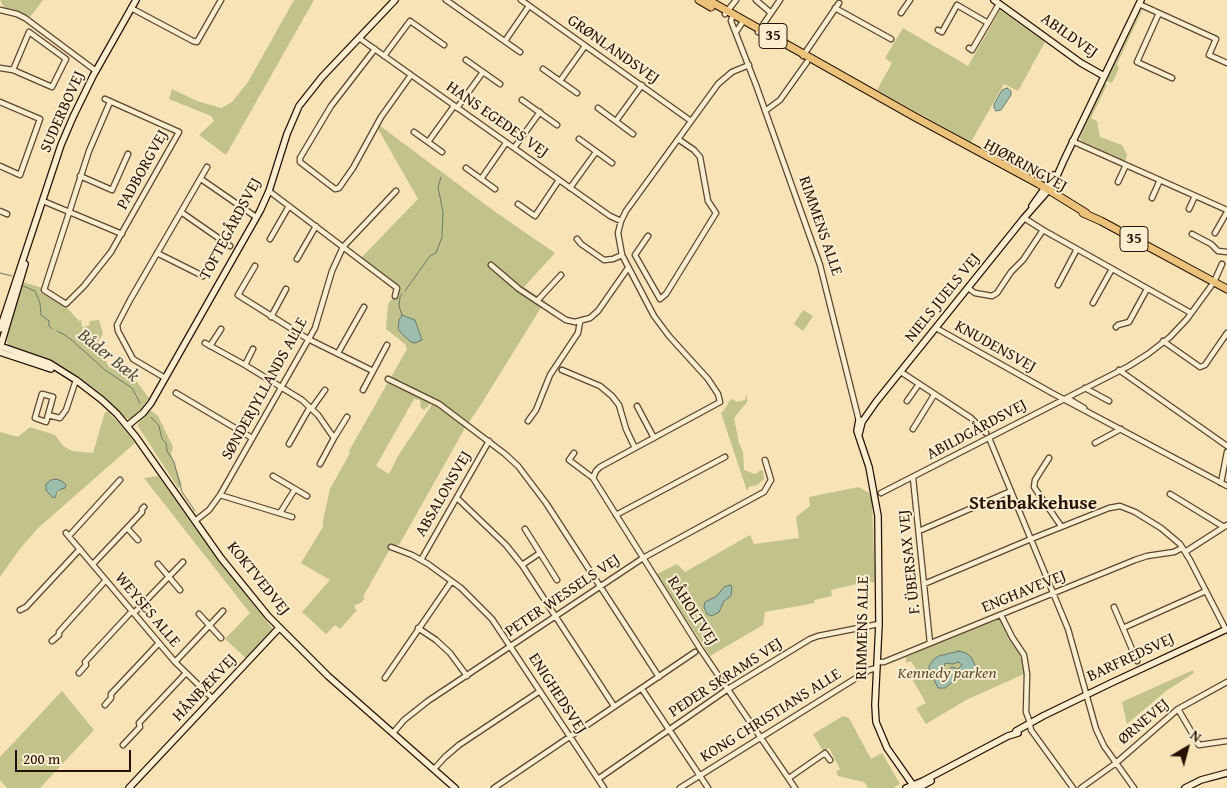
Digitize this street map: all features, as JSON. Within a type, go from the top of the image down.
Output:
[{"type":"main road","name":"HJØRRINGVEJ","points":[[699,0],[729,14]]},
{"type":"main road","name":"HJØRRINGVEJ","points":[[708,0],[804,58],[861,87],[886,105],[903,114],[915,117],[953,138],[962,146],[1046,190],[1198,275],[1227,294]]},
{"type":"main road","name":"HJØRRINGVEJ","points":[[1213,284],[1227,289]]},
{"type":"street","name":"SUDERBOVEJ","points":[[0,329],[61,145],[96,71],[136,0]]},
{"type":"street","points":[[131,8],[197,42],[221,0]]},
{"type":"street","name":"TOFTEGÅRDSVEJ","points":[[127,426],[147,408],[256,217],[269,191],[287,134],[299,106],[322,77],[395,0]]},
{"type":"street","points":[[446,0],[520,52]]},
{"type":"street","name":"GRØNLANDSVEJ","points":[[521,0],[691,120]]},
{"type":"street","points":[[729,14],[736,0]]},
{"type":"street","points":[[756,0],[771,13]]},
{"type":"street","points":[[759,31],[780,0]]},
{"type":"street","points":[[901,13],[907,1]]},
{"type":"street","points":[[969,48],[972,50],[988,23],[996,2]]},
{"type":"street","name":"ABILDVEJ","points":[[996,2],[1081,63],[1104,76]]},
{"type":"street","points":[[1140,2],[1159,13],[1216,39],[1209,55],[1227,63]]},
{"type":"street","name":"NIELS JUELS VEJ","points":[[861,422],[1046,190],[1053,185],[1140,2]]},
{"type":"street","points":[[765,111],[780,100],[837,5],[891,39]]},
{"type":"street","points":[[938,30],[942,32],[957,5],[988,23]]},
{"type":"street","points":[[505,41],[529,6]]},
{"type":"street","points":[[0,14],[0,10],[25,18],[96,71]]},
{"type":"street","points":[[1159,13],[1137,62],[1172,78]]},
{"type":"street","name":"RIMMENS ALLE","points":[[729,14],[820,265],[840,348],[861,422],[859,434],[878,506],[879,624],[875,716],[878,729],[887,748],[915,787]]},
{"type":"street","points":[[384,56],[410,20],[444,45]]},
{"type":"street","points":[[736,32],[742,22]]},
{"type":"street","points":[[0,68],[13,70],[52,88],[66,59],[29,32],[13,70]]},
{"type":"street","name":"HANS EGEDES VEJ","points":[[359,38],[570,188],[620,221]]},
{"type":"street","points":[[560,81],[586,46]]},
{"type":"street","points":[[375,49],[331,106],[300,158],[300,162],[335,189],[338,188],[353,168],[381,117],[411,75]]},
{"type":"street","points":[[466,60],[500,84]]},
{"type":"street","points":[[593,478],[596,471],[600,468],[714,406],[721,400],[708,378],[669,336],[654,316],[628,268],[618,240],[620,221],[720,81],[732,72],[749,65]]},
{"type":"street","points":[[543,68],[578,93]]},
{"type":"street","points":[[428,142],[483,72]]},
{"type":"street","points":[[616,121],[642,85]]},
{"type":"street","name":"PADBORGVEJ","points":[[105,99],[179,132],[122,234]]},
{"type":"street","points":[[522,100],[557,125]]},
{"type":"street","points":[[0,102],[40,119],[20,174],[0,166]]},
{"type":"street","points":[[43,201],[69,211],[122,234],[99,268],[66,304],[44,290],[69,211],[80,176],[110,102]]},
{"type":"street","points":[[598,108],[633,134]]},
{"type":"street","points":[[514,148],[540,112]]},
{"type":"street","points":[[414,132],[442,152]]},
{"type":"street","points":[[648,236],[635,254],[660,299],[666,294],[716,212],[708,201],[700,157],[678,138]]},
{"type":"street","points":[[579,139],[612,163]]},
{"type":"street","points":[[1072,142],[1227,211],[1215,234]]},
{"type":"street","points":[[480,179],[506,143]]},
{"type":"street","points":[[570,188],[596,152]]},
{"type":"street","points":[[80,176],[112,190],[128,154]]},
{"type":"street","points":[[1118,182],[1126,165]]},
{"type":"street","points":[[165,378],[133,359],[118,331],[117,325],[207,167]]},
{"type":"street","points":[[466,168],[495,189]]},
{"type":"street","points":[[201,179],[256,217]]},
{"type":"street","points":[[518,204],[535,216],[559,180]]},
{"type":"street","points":[[1152,198],[1160,180]]},
{"type":"street","points":[[269,191],[397,288],[395,296]]},
{"type":"street","name":"SØNDERJYLLANDS ALLE","points":[[195,521],[209,510],[220,495],[308,339],[319,318],[332,271],[343,246],[396,191]]},
{"type":"street","points":[[1189,209],[1195,196]]},
{"type":"street","points":[[270,239],[290,206]]},
{"type":"street","points":[[0,211],[7,214]]},
{"type":"street","points":[[181,212],[230,246]]},
{"type":"street","points":[[1024,218],[1191,313]]},
{"type":"street","points":[[297,259],[316,226]]},
{"type":"street","points":[[968,288],[975,293],[992,296],[997,293],[1011,272],[1023,260],[1043,230]]},
{"type":"street","points":[[1192,234],[1218,250],[1227,252]]},
{"type":"street","points":[[577,239],[580,244],[604,260],[622,255]]},
{"type":"street","name":"SUDERBOVEJ","points":[[0,347],[30,246],[30,240]]},
{"type":"street","points":[[1058,285],[1077,249]]},
{"type":"street","points":[[157,253],[203,276]]},
{"type":"street","points":[[1213,284],[1222,264]]},
{"type":"street","points":[[491,265],[519,289],[566,320],[580,322],[590,318],[598,311],[628,268]]},
{"type":"street","points":[[255,266],[238,296],[308,339],[373,371]]},
{"type":"street","points":[[1093,304],[1112,269]]},
{"type":"street","points":[[537,301],[561,275]]},
{"type":"street","name":"ABILDGÅRDSVEJ","points":[[882,493],[988,436],[1136,362],[1170,337],[1213,284]]},
{"type":"street","points":[[1116,327],[1128,322],[1147,288]]},
{"type":"street","points":[[271,317],[286,289]]},
{"type":"street","points":[[338,353],[364,308]]},
{"type":"street","points":[[528,421],[536,410],[550,375],[578,333],[580,322]]},
{"type":"street","name":"KNUDENSVEJ","points":[[936,328],[1043,388],[1081,405],[1089,412],[1227,486]]},
{"type":"street","points":[[220,329],[208,344],[302,400],[311,408],[334,438]]},
{"type":"street","points":[[1163,342],[1200,368],[1205,365],[1227,333]]},
{"type":"street","points":[[363,390],[387,345]]},
{"type":"street","name":"KOKTVEDVEJ","points":[[0,347],[33,356],[54,366],[102,400],[127,426],[221,558],[279,628],[322,670],[455,788]]},
{"type":"street","points":[[245,365],[253,349]]},
{"type":"street","name":"KOKTVEDVEJ","points":[[0,352],[60,371]]},
{"type":"street","points":[[562,370],[600,386],[609,392],[618,405],[635,448]]},
{"type":"street","points":[[1119,370],[1227,446]]},
{"type":"street","points":[[901,372],[971,418],[988,436],[1068,629],[1099,735],[1134,788]]},
{"type":"street","points":[[388,379],[439,404],[489,441],[518,466],[535,486],[660,677]]},
{"type":"street","points":[[48,416],[60,418],[64,414],[76,380]]},
{"type":"street","points":[[907,402],[919,384]]},
{"type":"street","points":[[1085,388],[1109,401]]},
{"type":"street","points":[[289,444],[324,390]]},
{"type":"street","points":[[176,393],[252,438]]},
{"type":"street","points":[[42,394],[53,397],[48,416],[46,422],[35,418],[42,394]]},
{"type":"street","points":[[913,429],[934,394]]},
{"type":"street","points":[[636,406],[654,438]]},
{"type":"street","points":[[320,464],[347,417]]},
{"type":"street","points":[[1095,444],[1121,429]]},
{"type":"street","name":"ABSALONSVEJ","points":[[421,560],[489,441]]},
{"type":"street","points":[[1221,483],[1227,452]]},
{"type":"street","name":"RÅHOLTVEJ","points":[[574,453],[569,460],[593,478],[642,558],[789,778],[792,787]]},
{"type":"street","points":[[616,515],[725,457]]},
{"type":"street","points":[[1049,458],[1035,480],[1034,487],[1062,526]]},
{"type":"street","name":"PETER WESSELS VEJ","points":[[393,733],[419,708],[642,558],[766,490],[771,480],[765,460]]},
{"type":"street","points":[[273,476],[307,496]]},
{"type":"street","name":"F. ÜBERSAX VEJ","points":[[913,478],[930,643]]},
{"type":"street","name":"WEYSES ALLE","points":[[120,480],[68,534],[175,662],[213,699]]},
{"type":"street","points":[[280,513],[295,488]]},
{"type":"street","points":[[919,531],[1011,491]]},
{"type":"street","points":[[1170,494],[1226,526]]},
{"type":"street","points":[[220,495],[292,517]]},
{"type":"street","points":[[457,498],[506,545],[522,565],[614,706]]},
{"type":"street","points":[[93,564],[142,512],[144,507]]},
{"type":"street","points":[[924,584],[1062,526],[1109,508],[1124,507],[1161,528],[1176,540],[1227,630]]},
{"type":"street","name":"ENGHAVEVEJ","points":[[877,665],[1135,560],[1183,550],[1226,526]]},
{"type":"street","points":[[127,528],[138,540]]},
{"type":"street","points":[[525,529],[557,580]]},
{"type":"street","name":"ENIGHEDSVEJ","points":[[391,547],[421,560],[484,610],[511,646],[604,788]]},
{"type":"street","points":[[20,610],[26,607],[80,549]]},
{"type":"street","points":[[522,565],[540,553]]},
{"type":"street","points":[[79,673],[86,665],[85,662],[183,561]]},
{"type":"street","points":[[158,564],[180,590]]},
{"type":"street","points":[[52,641],[106,580]]},
{"type":"street","points":[[385,678],[451,582]]},
{"type":"street","points":[[1123,628],[1206,591]]},
{"type":"street","points":[[1114,607],[1136,661]]},
{"type":"street","points":[[175,662],[223,611]]},
{"type":"street","points":[[198,614],[221,638]]},
{"type":"street","points":[[1001,615],[1024,655],[1027,674],[1026,712],[1031,730],[1073,788]]},
{"type":"street","name":"PEDER SKRAMS VEJ","points":[[598,779],[728,689],[810,639],[879,624]]},
{"type":"street","name":"HÅNBÆKVEJ","points":[[129,788],[279,628]]},
{"type":"street","points":[[418,628],[436,640],[450,653],[467,676]]},
{"type":"street","name":"BARFREDSVEJ","points":[[906,788],[915,787],[1087,694],[1227,630]]},
{"type":"street","points":[[105,705],[111,694],[159,643]]},
{"type":"street","points":[[494,788],[695,652]]},
{"type":"street","name":"KONG CHRISTIANS ALLE","points":[[680,788],[877,665]]},
{"type":"street","points":[[123,745],[140,727],[139,723],[186,674]]},
{"type":"street","name":"ØRNEVEJ","points":[[1081,788],[1116,763],[1178,709],[1227,682]]},
{"type":"street","points":[[642,689],[708,788]]},
{"type":"street","points":[[434,770],[459,745],[540,691]]},
{"type":"street","points":[[1178,709],[1199,745],[1227,741]]},
{"type":"street","points":[[789,778],[825,753],[830,760]]},
{"type":"street","points":[[1185,788],[1201,780],[1227,772]]},
{"type":"green space","points":[[0,0],[43,0],[30,17],[4,7]]},
{"type":"green space","points":[[294,0],[314,0],[226,155],[199,135],[214,121],[211,116],[169,99],[172,89],[197,101],[221,108],[232,102],[248,82]]},
{"type":"green space","points":[[1143,9],[1117,64],[1119,68],[1112,83],[1106,81],[1141,11]]},
{"type":"green space","points":[[1000,10],[1045,42],[1018,91],[1004,84],[971,142],[877,90],[892,63],[885,58],[903,28],[968,66]]},
{"type":"green space","points":[[1104,84],[1107,85],[1091,118],[1097,121],[1100,137],[1122,145],[1127,155],[1125,162],[1081,141],[1080,137]]},
{"type":"green space","points":[[379,125],[494,211],[555,253],[524,287],[545,301],[465,428],[399,545],[392,545],[363,597],[365,598],[361,603],[355,605],[355,610],[358,609],[340,629],[335,625],[326,634],[302,612],[330,580],[301,563],[323,527],[330,489],[350,453],[349,451],[407,349],[405,344],[386,329],[388,304],[401,287],[361,258],[418,199],[377,127]],"holes":[[[414,399],[420,400],[421,408],[424,410],[433,403],[398,456],[389,474],[376,466]]]},
{"type":"green space","points":[[23,282],[42,288],[40,292],[67,308],[79,321],[81,320],[82,327],[90,325],[89,321],[99,320],[103,333],[97,344],[109,367],[134,378],[149,398],[137,414],[130,419],[126,418],[106,398],[77,376],[50,361],[10,347],[7,343],[7,337]]},
{"type":"green space","points":[[803,310],[813,316],[803,331],[794,324]]},
{"type":"green space","points":[[747,393],[747,402],[734,418],[739,443],[743,452],[744,470],[755,474],[761,470],[763,471],[764,479],[757,485],[749,487],[747,491],[721,413],[730,400],[732,399],[737,402],[745,400]]},
{"type":"green space","points":[[150,410],[158,416],[173,447],[171,454],[182,485],[178,488],[138,426],[139,422]]},
{"type":"green space","points":[[105,412],[108,412],[135,443],[37,529],[0,577],[0,432],[18,437],[30,427],[55,435],[63,446],[72,451],[93,453]],"holes":[[[51,480],[62,481],[61,489],[55,498],[51,497]]]},
{"type":"green space","points":[[158,476],[218,560],[272,628],[272,631],[246,658],[225,639],[250,613],[144,478]]},
{"type":"green space","points":[[859,487],[869,493],[872,502],[875,581],[873,583],[870,581],[831,590],[832,596],[814,600],[815,603],[765,612],[763,625],[710,656],[657,574],[677,564],[685,572],[750,535],[754,544],[799,538],[796,517],[810,506],[809,497]]},
{"type":"green space","name":"Kennedy parken","points":[[1000,618],[1009,639],[1022,660],[1024,674],[966,700],[926,724],[916,708],[926,703],[912,679],[915,677],[913,672],[916,669],[911,661],[906,663],[906,657]]},
{"type":"green space","points":[[1193,670],[1194,673],[1166,691],[1127,724],[1122,702]]},
{"type":"green space","points":[[62,691],[94,730],[40,788],[7,788],[0,780],[0,757]]},
{"type":"green space","points":[[843,716],[849,718],[871,759],[882,753],[900,784],[893,788],[868,788],[864,782],[838,776],[836,772],[840,769],[829,748],[823,751],[813,734]]},
{"type":"shaded area","points":[[1007,88],[1011,91],[1011,95],[1001,110],[996,111],[994,104],[1002,90]]},
{"type":"shaded area","points":[[402,315],[415,320],[422,340],[415,343],[411,342],[398,329],[399,320]]},
{"type":"shaded area","points":[[56,479],[66,485],[65,488],[57,492],[55,498],[46,490],[46,484]]},
{"type":"shaded area","points":[[732,586],[731,596],[724,601],[719,612],[712,616],[707,614],[704,607],[705,602],[717,596],[724,587]]},
{"type":"shaded area","points":[[959,651],[966,653],[971,657],[975,665],[975,675],[968,679],[956,679],[945,688],[938,688],[929,666],[939,656]],"holes":[[[958,662],[962,665],[958,669],[952,667],[947,671],[944,668],[945,663],[953,664]]]},
{"type":"waterway","points":[[405,291],[430,256],[436,253],[442,237],[443,212],[438,187],[441,177]]},
{"type":"waterway","name":"Båder Bæk","points":[[0,273],[12,276]]},
{"type":"waterway","name":"Båder Bæk","points":[[23,286],[35,291],[40,303],[41,315],[49,321],[49,326],[52,329]]},
{"type":"waterway","points":[[402,294],[399,306],[402,315]]},
{"type":"waterway","name":"Båder Bæk","points":[[57,331],[74,342],[105,370],[132,388],[140,403]]},
{"type":"waterway","name":"Båder Bæk","points":[[151,417],[159,426],[162,439],[166,443],[167,451],[174,462],[182,492],[195,511]]},
{"type":"district","name":"Stenbakkehuse","points":[[1033,504]]}]
